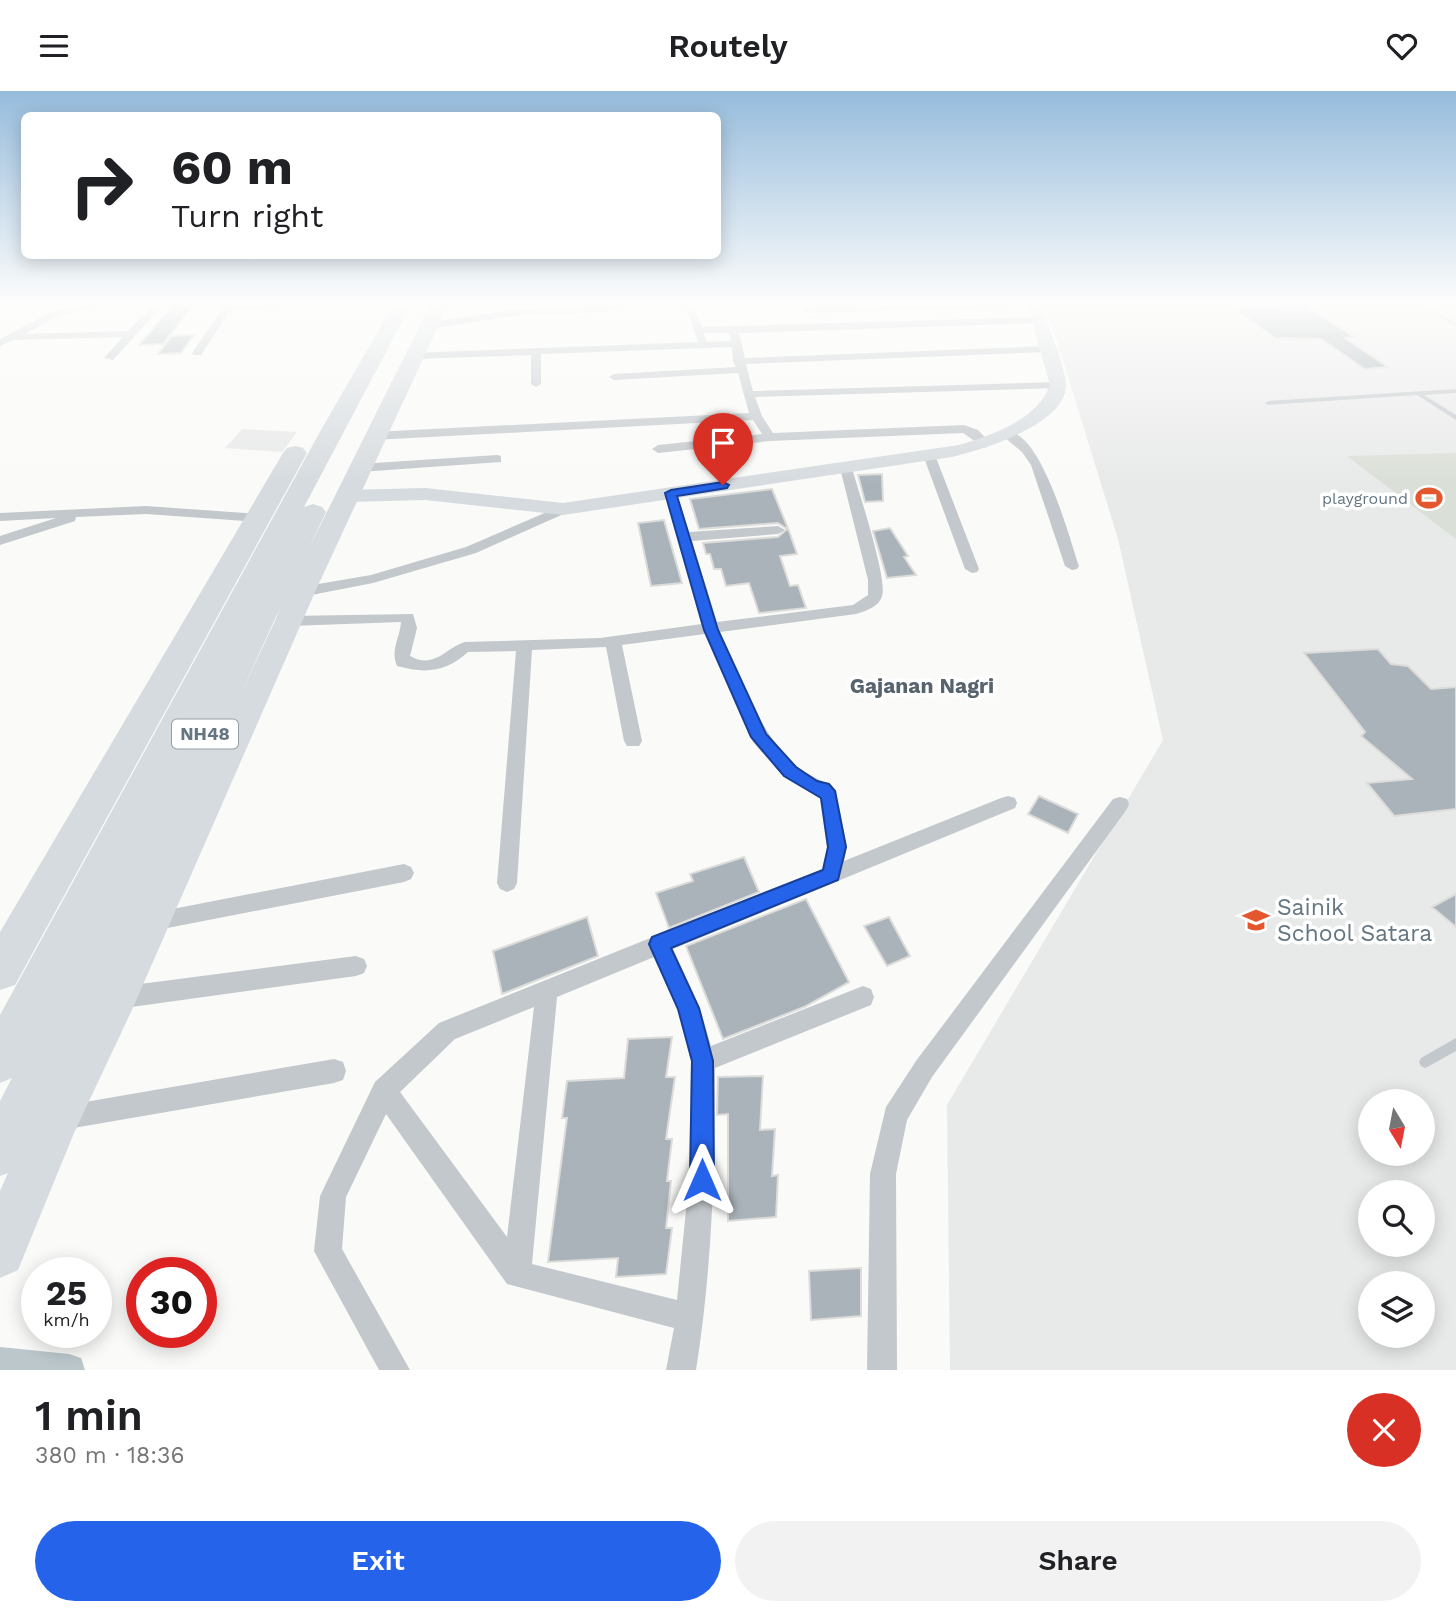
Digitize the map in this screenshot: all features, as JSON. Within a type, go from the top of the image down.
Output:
[{"type":"highway","points":[[0,971],[258,518],[372,365]]},
{"type":"highway","name":"NH48","points":[[0,1060],[332,430],[376,365]]},
{"type":"highway","name":"NH48","points":[[0,1152],[386,365]]},
{"type":"highway","points":[[0,1252],[56,1119],[152,922],[373,436],[410,365]]},
{"type":"street","points":[[536,365],[536,384]]},
{"type":"street","points":[[740,365],[757,416],[770,437]]},
{"type":"street","points":[[614,377],[746,365]]},
{"type":"street","points":[[353,482],[425,494],[563,509],[929,455],[985,443],[1030,422],[1056,395],[1058,385],[1052,365]]},
{"type":"street","points":[[748,394],[1058,385]]},
{"type":"street","points":[[373,436],[757,416]]},
{"type":"street","points":[[658,449],[770,437],[964,429],[974,432],[985,443]]},
{"type":"street","points":[[1008,434],[1026,449],[1037,465],[1072,566]]},
{"type":"street","points":[[929,455],[972,569]]},
{"type":"street","points":[[353,482],[497,459]]},
{"type":"street","points":[[295,606],[408,617],[411,624],[401,656],[403,662],[414,665],[452,659],[458,650],[466,647],[613,642],[856,609],[868,604],[875,596],[875,580],[846,468]]},
{"type":"street","points":[[671,493],[711,630],[759,737],[790,772],[812,786],[823,789],[829,796],[837,847],[831,875]]},
{"type":"street","points":[[295,606],[471,550],[563,509]]},
{"type":"street","points":[[0,517],[146,510],[258,518]]},
{"type":"street","points":[[0,541],[63,521],[85,511]]},
{"type":"street","points":[[684,537],[778,530]]},
{"type":"street","points":[[613,642],[632,741]]},
{"type":"street","points":[[507,883],[524,647]]},
{"type":"street","points":[[395,1370],[328,1251],[333,1196],[384,1091],[447,1031],[1008,803]]},
{"type":"street","points":[[882,1370],[883,1174],[895,1116],[924,1069],[1120,804]]},
{"type":"street","points":[[152,922],[404,873]]},
{"type":"street","points":[[659,944],[689,1008],[702,1061],[702,1180],[690,1318],[681,1370]]},
{"type":"street","points":[[116,998],[356,966]]},
{"type":"street","points":[[517,1274],[547,989]]},
{"type":"street","points":[[702,1061],[863,997]]},
{"type":"street","points":[[56,1119],[334,1071]]},
{"type":"street","points":[[384,1091],[517,1274],[690,1318]]},
{"type":"lane","points":[[1268,403],[1456,391]]},
{"type":"lane","points":[[1418,394],[1456,418]]},
{"type":"lane","points":[[1426,1062],[1456,1044]]},
{"type":"shaded area","name":"Sainik School Satara","points":[[1064,365],[1456,365],[1456,1370],[950,1370],[947,1105],[1163,740],[1118,539]]},
{"type":"shaded area","points":[[242,429],[297,432],[282,452],[225,448]]},
{"type":"shaded area","name":"playground","points":[[1456,453],[1456,539],[1347,456]]},
{"type":"building","points":[[1359,365],[1388,367],[1365,369]]},
{"type":"building","points":[[882,474],[883,501],[865,502],[858,475]]},
{"type":"building","points":[[772,489],[797,554],[780,556],[790,586],[798,585],[806,608],[759,613],[749,583],[726,586],[721,569],[714,569],[710,554],[706,554],[703,543],[778,537],[787,529],[778,523],[699,529],[690,499]]},
{"type":"building","points":[[664,520],[682,583],[651,586],[638,523]]},
{"type":"building","points":[[890,528],[908,556],[904,557],[916,575],[887,578],[873,531]]},
{"type":"building","points":[[1378,649],[1391,664],[1408,666],[1431,689],[1456,687],[1456,809],[1394,816],[1367,783],[1412,779],[1361,736],[1365,732],[1304,653]]},
{"type":"building","points":[[1039,796],[1078,814],[1068,833],[1028,814]]},
{"type":"building","points":[[744,857],[759,892],[669,928],[656,893],[693,881],[690,874]]},
{"type":"building","points":[[1456,894],[1456,927],[1432,907]]},
{"type":"building","points":[[806,899],[849,982],[804,1007],[723,1039],[686,946]]},
{"type":"building","points":[[587,917],[598,956],[502,994],[493,951]]},
{"type":"building","points":[[889,917],[910,956],[887,966],[864,926]]},
{"type":"building","points":[[672,1037],[666,1077],[675,1077],[666,1139],[672,1139],[667,1181],[671,1181],[666,1228],[672,1228],[666,1274],[616,1277],[618,1258],[548,1262],[567,1118],[562,1118],[567,1081],[624,1078],[628,1039]]},
{"type":"building","points":[[763,1076],[760,1130],[775,1129],[772,1176],[778,1175],[776,1217],[728,1221],[728,1114],[717,1115],[718,1077]]},
{"type":"building","points":[[861,1268],[861,1316],[811,1320],[809,1271]]},
{"type":"waterway","points":[[0,1363],[69,1370]]},
{"type":"place","name":"playground","points":[[1429,498]]},
{"type":"place","name":"Sainik School Satara","points":[[1256,920]]},
{"type":"district","name":"Gajanan Nagri","points":[[922,686]]},
{"type":"route","points":[[702,1180],[702,1061],[689,1008],[659,944],[831,875],[837,847],[829,796],[823,789],[812,786],[790,772],[759,737],[711,630],[671,493],[723,485]]}]
